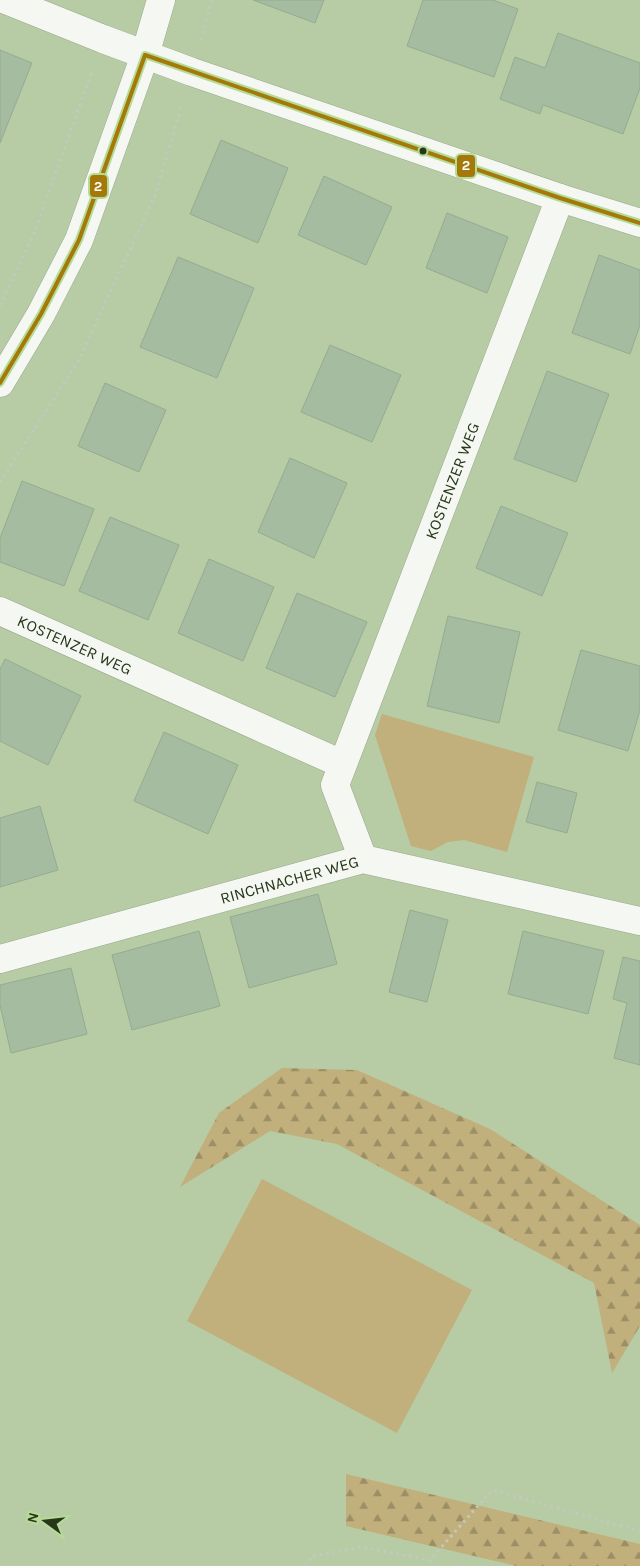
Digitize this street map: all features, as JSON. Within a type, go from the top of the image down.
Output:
[{"type":"street","points":[[6,0],[103,40],[192,72],[640,224]]},
{"type":"street","points":[[0,383],[41,314],[79,240],[145,55],[161,0]]},
{"type":"street","name":"KOSTENZER WEG","points":[[363,859],[335,785],[560,198]]},
{"type":"street","name":"KOSTENZER WEG","points":[[0,611],[342,764]]},
{"type":"street","name":"RINCHNACHER WEG","points":[[0,959],[363,859],[640,920]]},
{"type":"path","points":[[0,482],[79,360],[156,193],[212,0]]},
{"type":"path","points":[[0,305],[34,234],[103,40]]},
{"type":"path","points":[[306,1566],[312,1556],[361,1547],[430,1560],[492,1490],[640,1531]]},
{"type":"green space","points":[[382,714],[534,757],[507,852],[464,840],[448,842],[431,851],[411,846],[375,735]]},
{"type":"green space","points":[[282,1068],[357,1070],[490,1129],[640,1225],[640,1326],[612,1373],[594,1283],[337,1144],[270,1131],[180,1187],[219,1113]]},
{"type":"green space","points":[[262,1179],[472,1290],[397,1433],[187,1321]]},
{"type":"green space","points":[[346,1474],[640,1544],[640,1566],[516,1566],[346,1526]]},
{"type":"building","points":[[253,0],[324,0],[315,23]]},
{"type":"building","points":[[423,0],[493,0],[518,9],[494,77],[407,46]]},
{"type":"building","points":[[558,33],[640,63],[640,88],[623,134],[543,105],[540,114],[500,99],[515,57],[545,68]]},
{"type":"building","points":[[0,50],[32,63],[0,143]]},
{"type":"building","points":[[221,140],[288,168],[258,243],[190,214]]},
{"type":"building","points":[[324,176],[392,207],[366,265],[298,235]]},
{"type":"building","points":[[447,213],[508,237],[487,293],[426,268]]},
{"type":"building","points":[[599,255],[640,270],[640,325],[630,354],[572,333]]},
{"type":"building","points":[[178,257],[254,288],[217,378],[140,347]]},
{"type":"building","points":[[330,345],[401,375],[372,442],[301,412]]},
{"type":"building","points":[[547,371],[609,394],[576,482],[514,459]]},
{"type":"building","points":[[105,383],[166,410],[139,472],[78,446]]},
{"type":"building","points":[[290,458],[347,483],[314,558],[258,532]]},
{"type":"building","points":[[22,481],[94,509],[64,586],[0,562],[0,538]]},
{"type":"building","points":[[501,506],[568,533],[542,596],[476,568]]},
{"type":"building","points":[[110,517],[179,545],[148,620],[79,591]]},
{"type":"building","points":[[209,559],[274,587],[243,661],[178,633]]},
{"type":"building","points":[[297,593],[367,622],[335,697],[266,668]]},
{"type":"building","points":[[448,616],[520,632],[499,723],[427,706]]},
{"type":"building","points":[[581,650],[640,666],[640,710],[628,751],[558,730]]},
{"type":"building","points":[[5,659],[81,696],[48,765],[0,741],[0,669]]},
{"type":"building","points":[[164,732],[238,765],[208,834],[134,801]]},
{"type":"building","points":[[537,782],[577,793],[567,833],[526,822]]},
{"type":"building","points":[[40,806],[58,870],[0,887],[0,818]]},
{"type":"building","points":[[318,894],[337,964],[249,988],[230,917]]},
{"type":"building","points":[[410,910],[448,920],[427,1002],[389,992]]},
{"type":"building","points":[[199,931],[220,1006],[132,1030],[112,955]]},
{"type":"building","points":[[523,931],[604,951],[588,1014],[508,994]]},
{"type":"building","points":[[623,957],[640,961],[640,1065],[614,1058],[627,1003],[613,999]]},
{"type":"building","points":[[71,968],[87,1034],[11,1053],[0,1005],[0,985]]},
{"type":"transit line","name":"2","points":[[0,383],[41,314],[79,240],[145,55],[560,198],[640,223]]}]
